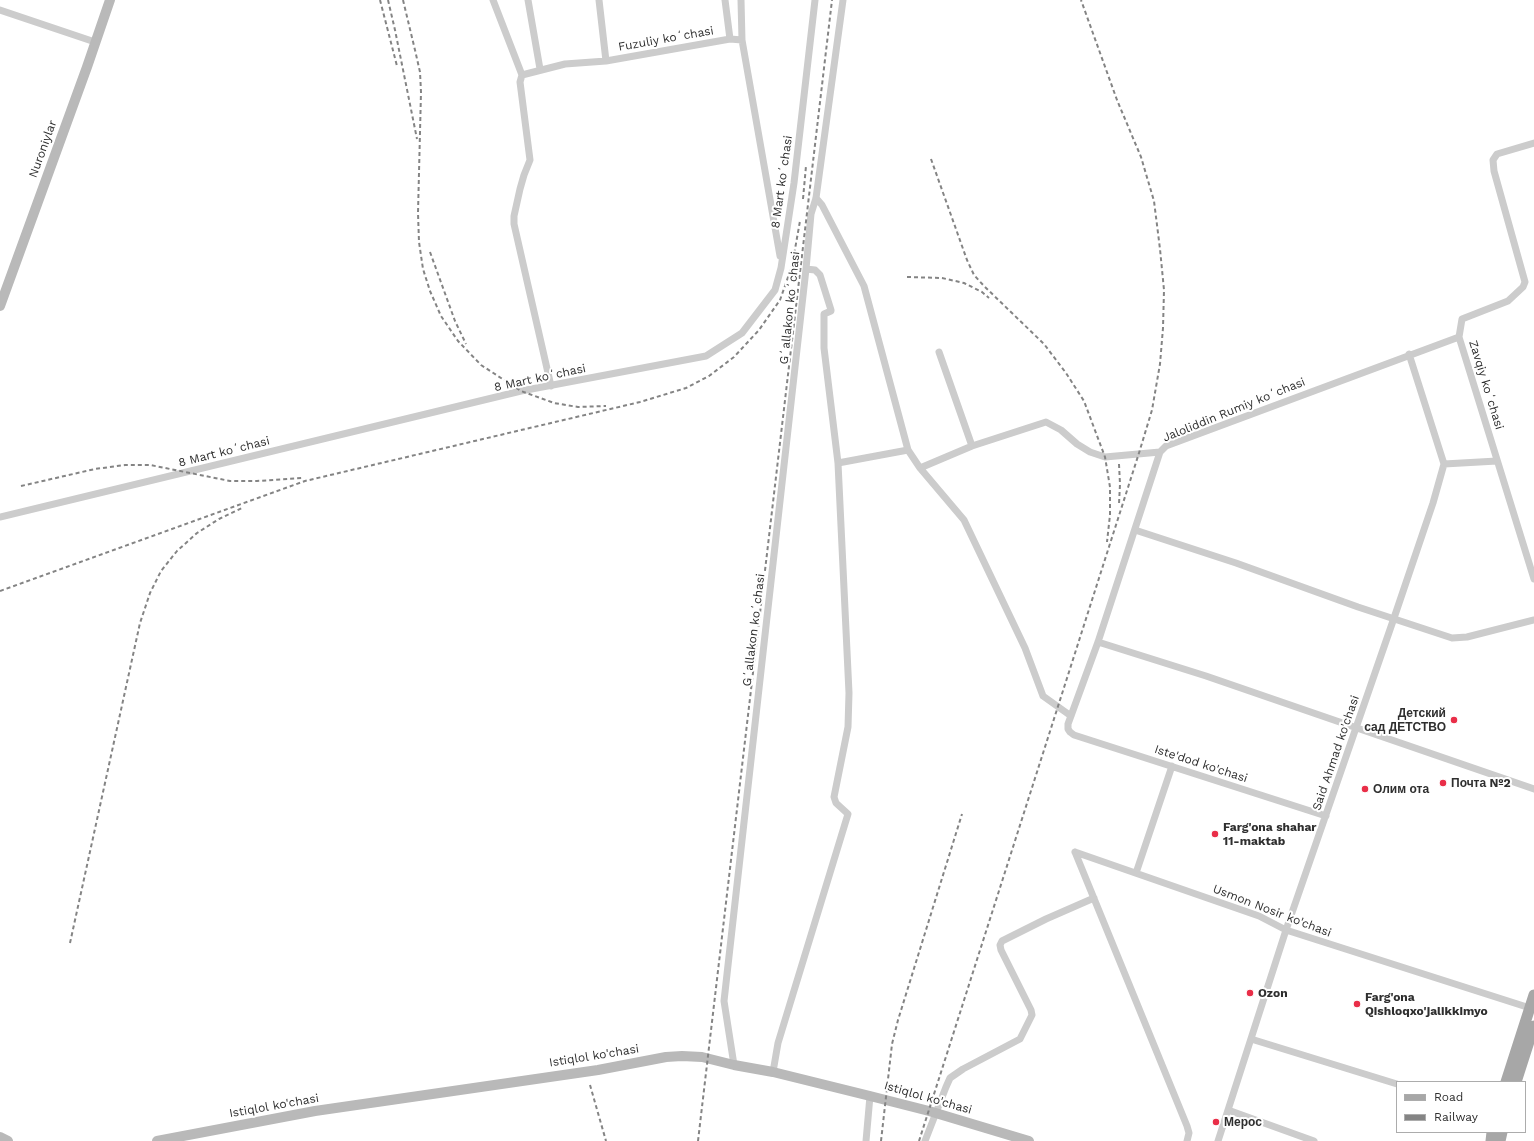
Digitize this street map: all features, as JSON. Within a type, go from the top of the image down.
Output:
[{"type":"main road","name":"Nuroniylar","points":[[0,306],[110,0]]},
{"type":"main road","points":[[1506,1081],[1534,995]]},
{"type":"main road","points":[[1516,1081],[1534,1026]]},
{"type":"main road","name":"Istiqlol ko'chasi","points":[[157,1141],[315,1111],[598,1070],[666,1057],[702,1057],[734,1065],[773,1072],[870,1096],[1029,1141]]},
{"type":"main road","points":[[0,1137],[8,1141]]},
{"type":"street","points":[[494,0],[522,75],[520,82],[530,160],[520,189],[514,216],[514,224],[551,386]]},
{"type":"street","points":[[528,0],[540,69]]},
{"type":"street","name":"Fuzuliy koʻchasi","points":[[599,0],[606,61]]},
{"type":"street","name":"Fuzuliy koʻchasi","points":[[725,0],[730,39]]},
{"type":"street","points":[[741,0],[742,40],[781,262]]},
{"type":"street","name":"8 Mart koʻchasi","points":[[0,517],[521,391],[706,356],[742,333],[775,290],[794,183],[815,0]]},
{"type":"street","name":"Gʻallakon koʻchasi","points":[[734,1065],[724,1001],[806,269],[810,214],[816,198],[843,0]]},
{"type":"street","points":[[0,10],[95,42]]},
{"type":"street","name":"Fuzuliy koʻchasi","points":[[522,75],[540,69],[565,64],[606,61],[730,39],[742,40]]},
{"type":"street","name":"Zavqiy koʻchasi","points":[[1534,144],[1497,154],[1493,160],[1494,171],[1525,282],[1523,287],[1508,301],[1462,319],[1459,337],[1534,579]]},
{"type":"street","points":[[816,198],[822,205],[864,286],[908,450],[920,468],[964,520],[1025,648],[1043,696],[1070,716]]},
{"type":"street","points":[[773,1072],[778,1043],[848,814],[836,803],[834,797],[848,727],[849,693],[838,463],[824,348],[824,314],[831,311],[831,307],[820,275],[815,270],[806,269]]},
{"type":"street","name":"Jaloliddin Rumiy koʻchasi","points":[[1070,732],[1068,724],[1070,716],[1098,642],[1160,452],[1166,446],[1409,354],[1459,337]]},
{"type":"street","points":[[939,352],[972,446]]},
{"type":"street","points":[[1409,354],[1444,464],[1497,461]]},
{"type":"street","points":[[920,468],[972,446],[1046,422],[1061,430],[1077,444],[1090,452],[1105,457],[1160,452]]},
{"type":"street","points":[[838,463],[908,450]]},
{"type":"street","name":"Said Ahmad ko'chasi","points":[[1218,1141],[1286,930],[1357,728],[1433,502],[1444,464]]},
{"type":"street","points":[[1135,530],[1236,563],[1358,608],[1394,618],[1452,638],[1468,637],[1534,620]]},
{"type":"street","points":[[1098,642],[1142,657],[1169,664],[1534,789]]},
{"type":"street","name":"Iste'dod ko'chasi","points":[[1070,732],[1326,816]]},
{"type":"street","points":[[1136,873],[1172,766]]},
{"type":"street","name":"Usmon Nosir ko'chasi","points":[[1094,898],[1075,852],[1259,916],[1286,930],[1530,1008]]},
{"type":"street","points":[[925,1141],[950,1078],[963,1069],[1020,1039],[1024,1028],[1032,1015],[1031,1010],[1001,950],[1000,945],[1002,941],[1039,922],[1094,898],[1187,1126],[1189,1132],[1187,1141]]},
{"type":"street","points":[[1251,1039],[1396,1084]]},
{"type":"street","points":[[866,1141],[870,1096]]},
{"type":"street","points":[[1228,1110],[1314,1141]]},
{"type":"railway","points":[[380,0],[397,66]]},
{"type":"railway","points":[[388,0],[417,139]]},
{"type":"railway","points":[[403,0],[420,72],[419,242],[423,269],[430,291],[441,316],[458,341],[481,365],[521,391],[554,403],[578,407],[606,406]]},
{"type":"railway","points":[[698,1141],[832,0]]},
{"type":"railway","points":[[919,1141],[1139,453],[1152,410],[1160,364],[1164,290],[1154,201],[1141,157],[1117,100],[1081,0]]},
{"type":"railway","points":[[931,159],[967,260],[974,275],[1044,344],[1066,373],[1084,401],[1105,457],[1110,487],[1110,515],[1107,542]]},
{"type":"railway","points":[[803,199],[806,166]]},
{"type":"railway","points":[[0,591],[305,481],[640,402],[686,388],[709,376],[734,357],[759,330],[780,300],[792,266],[800,221]]},
{"type":"railway","points":[[430,252],[455,321],[466,344]]},
{"type":"railway","points":[[907,277],[942,278],[964,283],[982,292],[989,298]]},
{"type":"railway","points":[[1119,464],[1119,504]]},
{"type":"railway","points":[[21,486],[95,469],[125,465],[150,465],[230,481],[302,478]]},
{"type":"railway","points":[[70,943],[140,623],[150,593],[161,571],[177,551],[197,533],[219,519],[242,508]]},
{"type":"railway","points":[[881,1141],[892,1044],[898,1020],[962,814]]},
{"type":"railway","points":[[590,1085],[606,1141]]},
{"type":"place","name":"Детский сад ДЕТСТВО","points":[[1454,720]]},
{"type":"place","name":"Почта №2","points":[[1443,783]]},
{"type":"place","name":"Олим ота","points":[[1365,789]]},
{"type":"place","name":"Farg'ona shahar 11-maktab","points":[[1215,834]]},
{"type":"place","name":"Ozon","points":[[1250,993]]},
{"type":"place","name":"Farg'ona Qishloqxo'jalikkimyo","points":[[1357,1004]]},
{"type":"place","name":"Мерос","points":[[1216,1122]]}]
